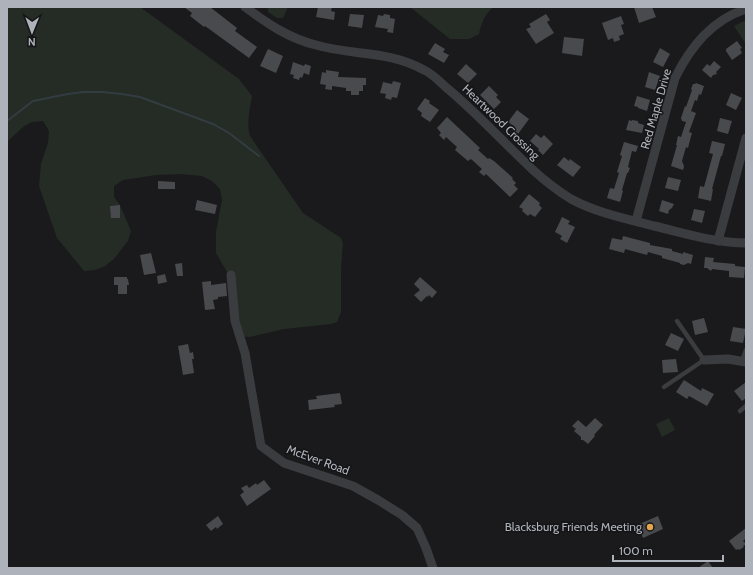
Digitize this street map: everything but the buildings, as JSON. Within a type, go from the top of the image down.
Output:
[{"type":"street","name":"Heartwood Crossing","points":[[245,7],[266,23],[301,41],[317,46],[391,57],[411,63],[426,71],[459,98],[533,170],[571,199],[589,207],[636,221],[718,241],[746,243]]},
{"type":"street","name":"Red Maple Drive","points":[[636,221],[675,78],[683,61],[704,35],[716,24],[726,17],[746,9]]},
{"type":"street","points":[[718,241],[746,138]]},
{"type":"street","name":"McEver Road","points":[[231,275],[236,321],[245,353],[261,446],[284,463],[353,486],[402,515],[417,528],[433,568]]},
{"type":"street","points":[[704,360],[728,359],[744,361]]},
{"type":"lane","points":[[664,387],[704,360],[677,321]]},
{"type":"lane","points":[[744,361],[746,350]]},
{"type":"lane","points":[[740,411],[746,406]]},
{"type":"shaded area","points":[[7,7],[140,7],[239,79],[252,96],[248,121],[250,136],[303,213],[341,238],[343,243],[341,268],[341,312],[337,322],[284,329],[250,337],[238,336],[233,329],[227,272],[216,253],[216,232],[222,200],[220,189],[212,181],[202,176],[180,174],[156,175],[123,180],[114,186],[114,197],[120,205],[131,231],[128,241],[114,259],[105,266],[95,270],[84,271],[57,238],[39,186],[41,164],[48,143],[49,131],[43,121],[32,122],[23,127],[7,142]]},
{"type":"shaded area","points":[[268,7],[288,7],[283,18],[277,18],[268,12]]},
{"type":"shaded area","points":[[410,7],[494,7],[488,12],[484,19],[479,34],[469,39],[450,39]]},
{"type":"shaded area","points":[[746,20],[746,44],[734,26]]},
{"type":"shaded area","points":[[669,418],[675,430],[662,437],[656,424]]},
{"type":"waterway","points":[[7,121],[33,101],[83,92],[122,94],[140,97],[213,124],[229,133],[259,156]]},
{"type":"place","name":"Blacksburg Friends Meeting","points":[[650,527]]}]
